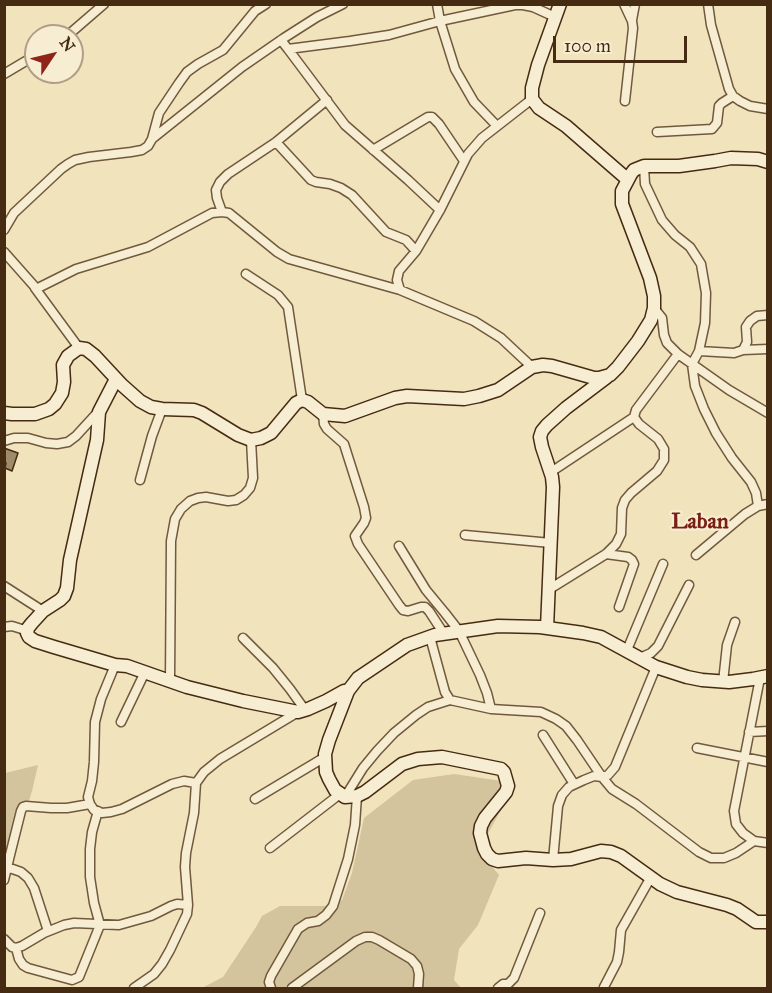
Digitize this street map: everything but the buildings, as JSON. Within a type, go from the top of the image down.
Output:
[{"type":"street","points":[[81,24],[104,4]]},
{"type":"street","points":[[4,230],[14,213],[68,164],[75,160],[142,150],[148,146],[159,113],[188,72],[223,50],[255,11],[266,4]]},
{"type":"street","points":[[152,139],[224,81],[281,40],[343,4]]},
{"type":"street","points":[[437,4],[455,69],[474,102],[497,126]]},
{"type":"street","points":[[560,4],[538,65],[532,88],[532,99],[539,108],[566,126],[627,179]]},
{"type":"street","points":[[624,4],[633,28],[624,101]]},
{"type":"street","points":[[632,21],[635,4]]},
{"type":"street","points":[[708,4],[721,66],[729,89],[740,101],[750,106],[768,109]]},
{"type":"street","points":[[288,49],[389,35],[440,21],[523,5],[555,17]]},
{"type":"street","points":[[281,40],[345,125],[440,210]]},
{"type":"street","points":[[4,74],[24,62]]},
{"type":"street","points":[[657,132],[712,129],[717,123],[719,106],[733,96]]},
{"type":"street","points":[[400,290],[397,280],[399,272],[416,251],[440,210],[468,154],[482,138],[532,99]]},
{"type":"street","points":[[222,212],[216,190],[220,182],[228,174],[276,142],[327,100]]},
{"type":"street","points":[[373,150],[429,117],[435,119],[439,124],[464,161]]},
{"type":"street","points":[[276,142],[312,180],[316,183],[341,188],[352,195],[386,232],[406,240],[416,251]]},
{"type":"street","points":[[547,628],[553,487],[540,436],[547,425],[618,367],[638,341],[651,319],[654,308],[650,278],[621,204],[622,191],[627,179],[634,170],[644,166],[679,166],[738,157],[768,162]]},
{"type":"street","points":[[644,166],[645,184],[662,220],[690,248],[701,264],[706,303],[705,323],[699,351],[692,364],[695,386],[716,433],[751,482],[758,506]]},
{"type":"street","points":[[35,288],[76,268],[148,247],[212,213],[229,213],[289,259],[400,290],[481,325],[501,338],[532,367]]},
{"type":"street","points":[[4,252],[35,288],[79,348]]},
{"type":"street","points":[[246,274],[278,295],[288,307],[302,400]]},
{"type":"street","points":[[654,308],[662,318],[667,343],[678,354],[729,390],[768,413]]},
{"type":"street","points":[[743,350],[747,342],[747,327],[750,321],[757,316],[768,315]]},
{"type":"street","points":[[4,413],[35,414],[55,404],[62,393],[63,365],[68,356],[79,348],[86,349],[95,356],[129,392],[151,407],[194,410],[251,440],[271,433],[296,403],[302,400],[323,414],[345,416],[385,401],[407,396],[464,399],[479,396],[498,390],[532,367],[543,365],[594,378],[610,375]]},
{"type":"street","points":[[699,351],[734,353],[743,350],[768,349]]},
{"type":"street","points":[[551,472],[634,417],[636,410],[678,354]]},
{"type":"street","points":[[4,441],[28,438],[57,444],[68,441],[76,436],[99,412],[116,379]]},
{"type":"street","points":[[140,480],[162,409]]},
{"type":"street","points":[[99,412],[97,440],[70,560],[67,588],[60,600],[32,623],[28,631],[29,637],[35,641],[115,665],[127,666],[187,687],[243,701],[301,711]]},
{"type":"street","points":[[323,414],[327,429],[344,444],[364,507],[366,518],[355,536],[358,544],[403,610],[408,611],[421,607],[429,610],[444,634]]},
{"type":"street","points":[[549,590],[606,554],[616,544],[621,534],[622,508],[625,500],[657,471],[664,460],[664,449],[658,439],[634,417]]},
{"type":"street","points":[[170,681],[171,541],[175,519],[181,509],[190,501],[198,498],[228,501],[236,500],[244,495],[250,488],[253,478],[251,440]]},
{"type":"street","points":[[696,555],[745,514],[758,506],[768,504]]},
{"type":"street","points":[[465,535],[551,543]]},
{"type":"street","points":[[399,546],[426,590],[459,631],[480,675],[491,710]]},
{"type":"street","points":[[606,554],[628,557],[634,564],[619,607]]},
{"type":"street","points":[[627,650],[663,564]]},
{"type":"street","points":[[640,658],[651,653],[658,646],[689,585]]},
{"type":"street","points":[[4,586],[44,611]]},
{"type":"street","points":[[723,682],[727,645],[735,622]]},
{"type":"street","points":[[4,627],[12,626],[28,631]]},
{"type":"street","points":[[348,796],[335,790],[329,780],[325,757],[329,740],[348,691],[358,678],[407,645],[430,637],[498,626],[547,628],[595,635],[656,667],[687,677],[723,682],[764,677],[749,732],[734,811],[736,824],[743,833],[754,841],[768,843]]},
{"type":"street","points":[[430,637],[445,692],[450,700]]},
{"type":"street","points":[[243,638],[290,689],[301,711]]},
{"type":"street","points":[[115,665],[100,699],[94,722],[94,762],[88,797],[94,810],[102,813],[111,812],[122,809],[172,784],[184,781],[196,783]]},
{"type":"street","points":[[553,860],[558,807],[562,795],[574,784],[594,776],[608,775],[615,767],[656,667]]},
{"type":"street","points":[[122,722],[145,672]]},
{"type":"street","points":[[135,988],[154,974],[162,964],[187,914],[185,867],[194,813],[196,783],[204,772],[220,759],[301,711],[348,691]]},
{"type":"street","points":[[271,988],[269,982],[271,976],[298,929],[306,922],[318,921],[333,906],[348,860],[355,825],[348,796],[363,768],[394,733],[422,711],[437,703],[450,700],[491,710],[541,712],[566,726],[612,789],[636,804],[699,852],[711,858],[724,858],[754,841]]},
{"type":"street","points":[[749,732],[768,731]]},
{"type":"street","points":[[543,735],[574,784]]},
{"type":"street","points":[[697,748],[768,762]]},
{"type":"street","points":[[255,799],[325,757]]},
{"type":"street","points":[[270,848],[348,796],[372,788],[402,764],[418,759],[442,757],[501,769],[504,772],[508,786],[506,792],[481,826],[482,841],[487,854],[492,859],[498,861],[526,858],[571,859],[601,851],[611,852],[621,856],[660,884],[677,892],[727,905],[756,922],[768,922]]},
{"type":"street","points":[[4,880],[23,807],[67,808],[90,804]]},
{"type":"street","points":[[16,948],[19,959],[28,968],[72,980],[79,977],[100,925],[90,877],[92,832],[98,811]]},
{"type":"street","points":[[7,867],[21,872],[28,878],[34,888],[48,931]]},
{"type":"street","points":[[604,987],[617,962],[621,930],[651,877]]},
{"type":"street","points":[[4,939],[16,948],[64,925],[74,923],[119,925],[151,916],[177,904],[188,906]]},
{"type":"street","points":[[498,988],[503,984],[508,984],[514,978],[524,958],[540,913]]},
{"type":"street","points":[[292,988],[364,937],[379,940],[411,959],[417,966],[419,974],[418,988]]},
{"type":"shaded area","points":[[38,765],[32,791],[5,881],[5,773]]},
{"type":"shaded area","points":[[454,774],[502,781],[509,795],[484,841],[485,854],[499,875],[478,925],[459,949],[454,980],[461,988],[202,988],[223,977],[262,916],[280,906],[328,906],[342,900],[352,873],[364,818],[413,780]]},
{"type":"district","name":"Laban","points":[[700,523]]}]
